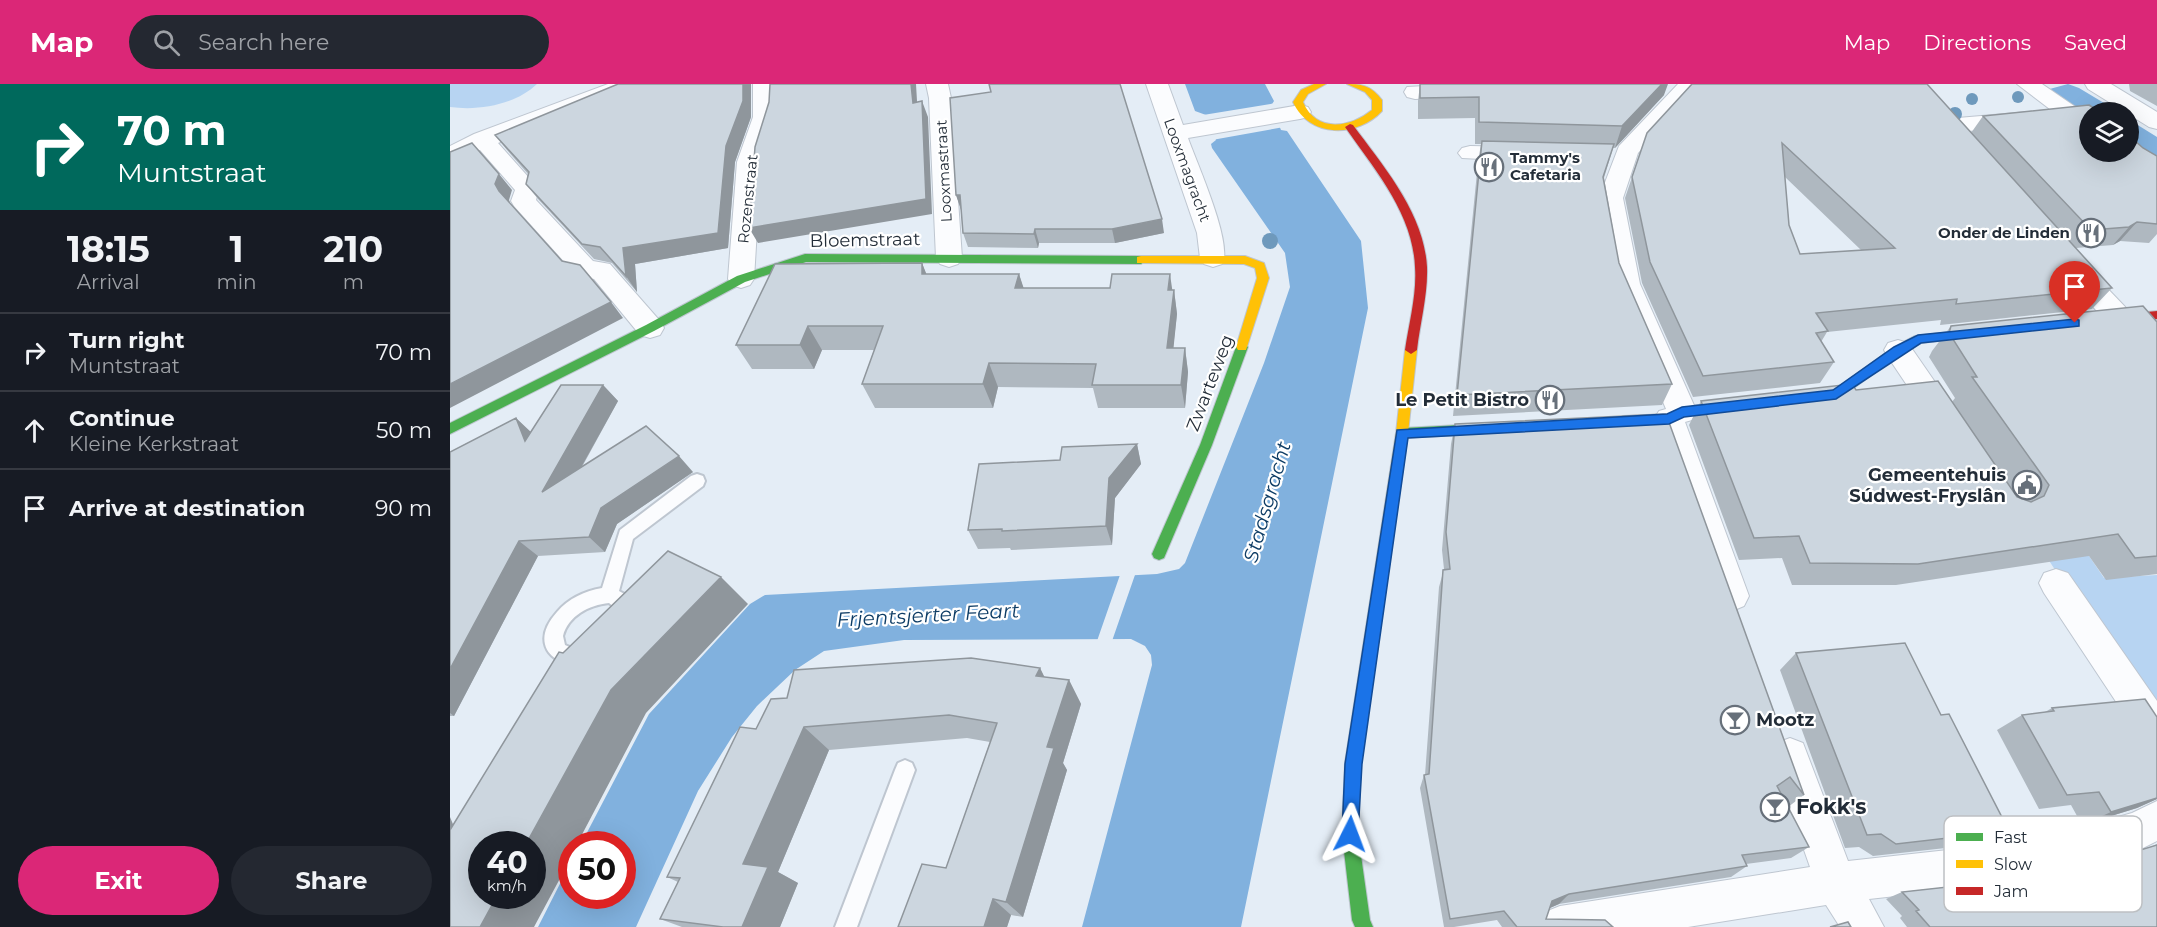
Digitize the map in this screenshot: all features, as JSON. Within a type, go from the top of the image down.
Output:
[{"type":"street","name":"Rozenstraat","points":[[741,279],[749,162],[764,117],[764,84]]},
{"type":"street","name":"Looxmastraat","points":[[937,84],[940,98],[949,258]]},
{"type":"street","name":"Looxmagracht","points":[[1157,84],[1210,233],[1212,258]]},
{"type":"street","points":[[1291,114],[1300,96],[1320,84]]},
{"type":"street","points":[[1174,133],[1291,114],[1320,126],[1350,127],[1367,121],[1377,111],[1377,100],[1373,87],[1352,84]]},
{"type":"street","points":[[2028,84],[2079,119]]},
{"type":"street","points":[[2096,84],[2157,122]]},
{"type":"street","points":[[450,154],[482,139],[621,85]]},
{"type":"street","points":[[1681,86],[1612,156],[1611,198],[1627,284],[1675,415],[1745,631]]},
{"type":"street","points":[[1415,92],[1486,90]]},
{"type":"street","points":[[1947,126],[2079,120]]},
{"type":"street","points":[[1350,127],[1394,190],[1410,220],[1420,266],[1402,433],[1353,764],[1350,834],[1361,920],[1364,927]]},
{"type":"street","points":[[482,139],[527,189],[523,201],[586,270],[601,270],[650,328]]},
{"type":"street","points":[[1470,153],[1541,155]]},
{"type":"street","points":[[2057,251],[2120,319]]},
{"type":"street","name":"Bloemstraat","points":[[450,429],[650,328],[741,279],[805,258],[1212,258]]},
{"type":"street","name":"Zwarteweg","points":[[1159,554],[1210,435],[1252,321],[1263,278],[1260,266],[1245,260],[1212,258]]},
{"type":"street","points":[[2086,322],[2157,315]]},
{"type":"street","points":[[1800,399],[1836,395],[1898,350],[1918,339],[1997,330]]},
{"type":"street","points":[[1898,350],[1959,440]]},
{"type":"street","points":[[1611,422],[1753,404]]},
{"type":"street","points":[[1402,433],[1518,427]]},
{"type":"street","points":[[2056,583],[2157,732]]},
{"type":"street","points":[[1780,730],[1836,883],[1863,927]]},
{"type":"street","points":[[2142,828],[2157,820]]},
{"type":"street","points":[[1560,927],[1836,883],[1944,871]]},
{"type":"lane","points":[[609,595],[626,535],[697,481]]},
{"type":"lane","points":[[609,595],[626,603],[629,612],[622,632],[601,650],[576,657],[558,650],[554,643],[558,624],[565,615],[586,600],[609,595]]},
{"type":"lane","points":[[564,677],[576,657]]},
{"type":"lane","points":[[846,927],[905,770]]},
{"type":"shaded area","points":[[450,84],[537,84],[507,102],[484,107],[461,108],[450,107]]},
{"type":"shaded area","points":[[2059,512],[2104,578],[2157,575],[2157,726],[2020,516]]},
{"type":"water","points":[[1185,84],[1265,84],[1274,101],[1271,106],[1281,130],[1287,131],[1361,241],[1368,308],[1241,927],[1082,927],[1152,665],[1151,655],[1145,646],[1131,639],[904,640],[824,651],[795,670],[757,706],[732,737],[698,791],[636,927],[538,927],[558,888],[558,909],[636,909],[636,831],[588,831],[649,714],[750,604],[765,595],[1157,574],[1179,569],[1185,563],[1264,363],[1290,287],[1285,253],[1212,148],[1211,144],[1216,140],[1206,115],[1195,111]]},
{"type":"water","points":[[2068,84],[2102,102],[2079,102],[2079,111],[2046,90]]},
{"type":"water","points":[[2139,126],[2157,137],[2157,160],[2139,148]]},
{"type":"pier","points":[[1276,103],[1275,107],[1284,127],[1212,140],[1204,118],[1197,116]]},
{"type":"pier","points":[[1121,572],[1136,572],[1112,641],[1097,641]]},
{"type":"building","points":[[618,84],[743,84],[743,101],[726,146],[718,233],[623,248],[626,276],[600,247],[582,244],[526,184],[529,172],[495,135]]},
{"type":"building","points":[[770,84],[911,84],[913,103],[922,101],[926,199],[749,228],[755,147],[769,102]]},
{"type":"building","points":[[989,84],[1120,84],[1162,219],[1112,229],[1035,229],[1034,234],[963,233],[960,195],[956,195],[950,98],[991,92]]},
{"type":"building","points":[[1420,84],[1662,84],[1622,126],[1479,122],[1479,97],[1420,98]]},
{"type":"building","points":[[1692,84],[1927,84],[2112,288],[1956,304],[1957,299],[1816,313],[1828,331],[1816,333],[1834,362],[1703,376],[1650,262],[1632,177],[1647,133]],"holes":[[[1782,143],[1895,248],[1800,254],[1789,225]]]},
{"type":"building","points":[[2079,106],[2079,162],[2139,162],[2139,144],[2157,156],[2157,224],[2137,222],[2129,227],[2091,230],[1983,116]]},
{"type":"building","points":[[1482,141],[1614,144],[1603,177],[1619,263],[1672,384],[1457,395]]},
{"type":"building","points":[[472,143],[499,174],[495,184],[499,191],[562,261],[580,265],[611,302],[450,384],[450,152]]},
{"type":"building","points":[[922,263],[922,274],[1019,274],[1015,288],[1110,288],[1112,274],[1170,274],[1168,290],[1174,290],[1167,348],[1185,348],[1181,385],[1092,385],[1096,364],[989,363],[983,384],[862,384],[883,326],[808,326],[800,345],[736,345],[775,264]]},
{"type":"building","points":[[2143,306],[2157,322],[2157,556],[2135,558],[2118,534],[1918,564],[1810,563],[1799,536],[1754,538],[1701,401],[1852,384],[1856,390],[1938,381],[2017,497],[2031,502],[2044,496],[2049,485],[1972,377],[1977,377],[1949,333],[1951,326]]},
{"type":"building","points":[[561,385],[603,385],[542,492],[646,426],[679,456],[601,508],[589,537],[519,541],[450,669],[450,452],[516,418],[525,441]]},
{"type":"building","points":[[1666,414],[1804,795],[1790,777],[1777,786],[1809,847],[1742,855],[1747,866],[1569,894],[1552,901],[1546,919],[1605,920],[1613,927],[1517,927],[1504,911],[1450,919],[1424,775],[1429,774],[1443,570],[1450,569],[1446,532],[1455,424]]},
{"type":"building","points":[[1137,444],[1109,478],[1106,526],[1002,531],[1002,529],[968,530],[979,464],[1060,460],[1062,447]]},
{"type":"building","points":[[668,551],[721,577],[611,690],[533,831],[468,831],[468,909],[490,909],[480,927],[450,927],[450,830],[559,652],[563,653]]},
{"type":"building","points":[[1905,643],[1941,715],[1949,714],[2001,816],[1944,816],[1944,838],[1896,844],[1881,834],[1867,835],[1796,653]]},
{"type":"building","points":[[971,658],[1040,668],[1036,676],[1069,680],[1047,747],[1054,748],[1006,902],[993,899],[984,927],[898,927],[922,864],[946,868],[997,723],[949,715],[804,727],[743,864],[768,867],[742,927],[723,927],[660,919],[680,878],[667,877],[740,727],[756,729],[771,699],[787,698],[794,670]]},
{"type":"building","points":[[2145,699],[2157,717],[2157,798],[2111,812],[2099,792],[2067,795],[2022,715],[2054,711],[2052,708]]},
{"type":"building","points":[[2157,845],[2157,927],[1930,927],[1916,911],[1919,910],[1902,892],[1944,887],[1944,912],[2142,912],[2142,850]]},
{"type":"building","points":[[1848,922],[1851,927],[1830,927]]},
{"type":"traffic: fast","points":[[450,429],[650,328],[741,279],[805,258],[1141,260]]},
{"type":"traffic: fast","points":[[1809,398],[1836,395],[1898,350],[1919,339],[1986,332]]},
{"type":"traffic: fast","points":[[1159,554],[1206,445],[1242,347]]},
{"type":"traffic: fast","points":[[1623,421],[1669,419],[1682,412],[1740,405]]},
{"type":"traffic: fast","points":[[1402,433],[1499,428]]},
{"type":"traffic: fast","points":[[1353,763],[1350,834],[1361,920],[1364,927]]},
{"type":"traffic: slow","points":[[1321,84],[1304,92],[1298,102],[1308,118],[1334,128],[1353,126],[1377,111],[1377,100],[1368,90],[1352,84]]},
{"type":"traffic: slow","points":[[1141,260],[1245,260],[1260,266],[1263,278],[1242,347]]},
{"type":"traffic: slow","points":[[1353,763],[1402,433],[1411,350]]},
{"type":"traffic: jam","points":[[1350,127],[1395,193],[1405,211],[1419,247],[1420,286],[1411,350]]},
{"type":"traffic: jam","points":[[2106,320],[2157,315]]},
{"type":"place","name":"Tammy's Cafetaria","points":[[1489,167]]},
{"type":"place","name":"Onder de Linden","points":[[2091,233]]},
{"type":"place","name":"Le Petit Bistro","points":[[1550,400]]},
{"type":"place","name":"Gemeentehuis Súdwest-Fryslân","points":[[2027,485]]},
{"type":"place","name":"Mootz","points":[[1735,720]]},
{"type":"place","name":"Fokk's","points":[[1775,807]]},
{"type":"route","points":[[1350,834],[1353,764],[1402,433],[1669,419],[1682,412],[1836,395],[1898,350],[1918,339],[2075,323]]},
{"type":"water label","name":"Stadsgracht","points":[[1267,502]]},
{"type":"water label","name":"Frjentsjerter Feart","points":[[928,615]]}]
